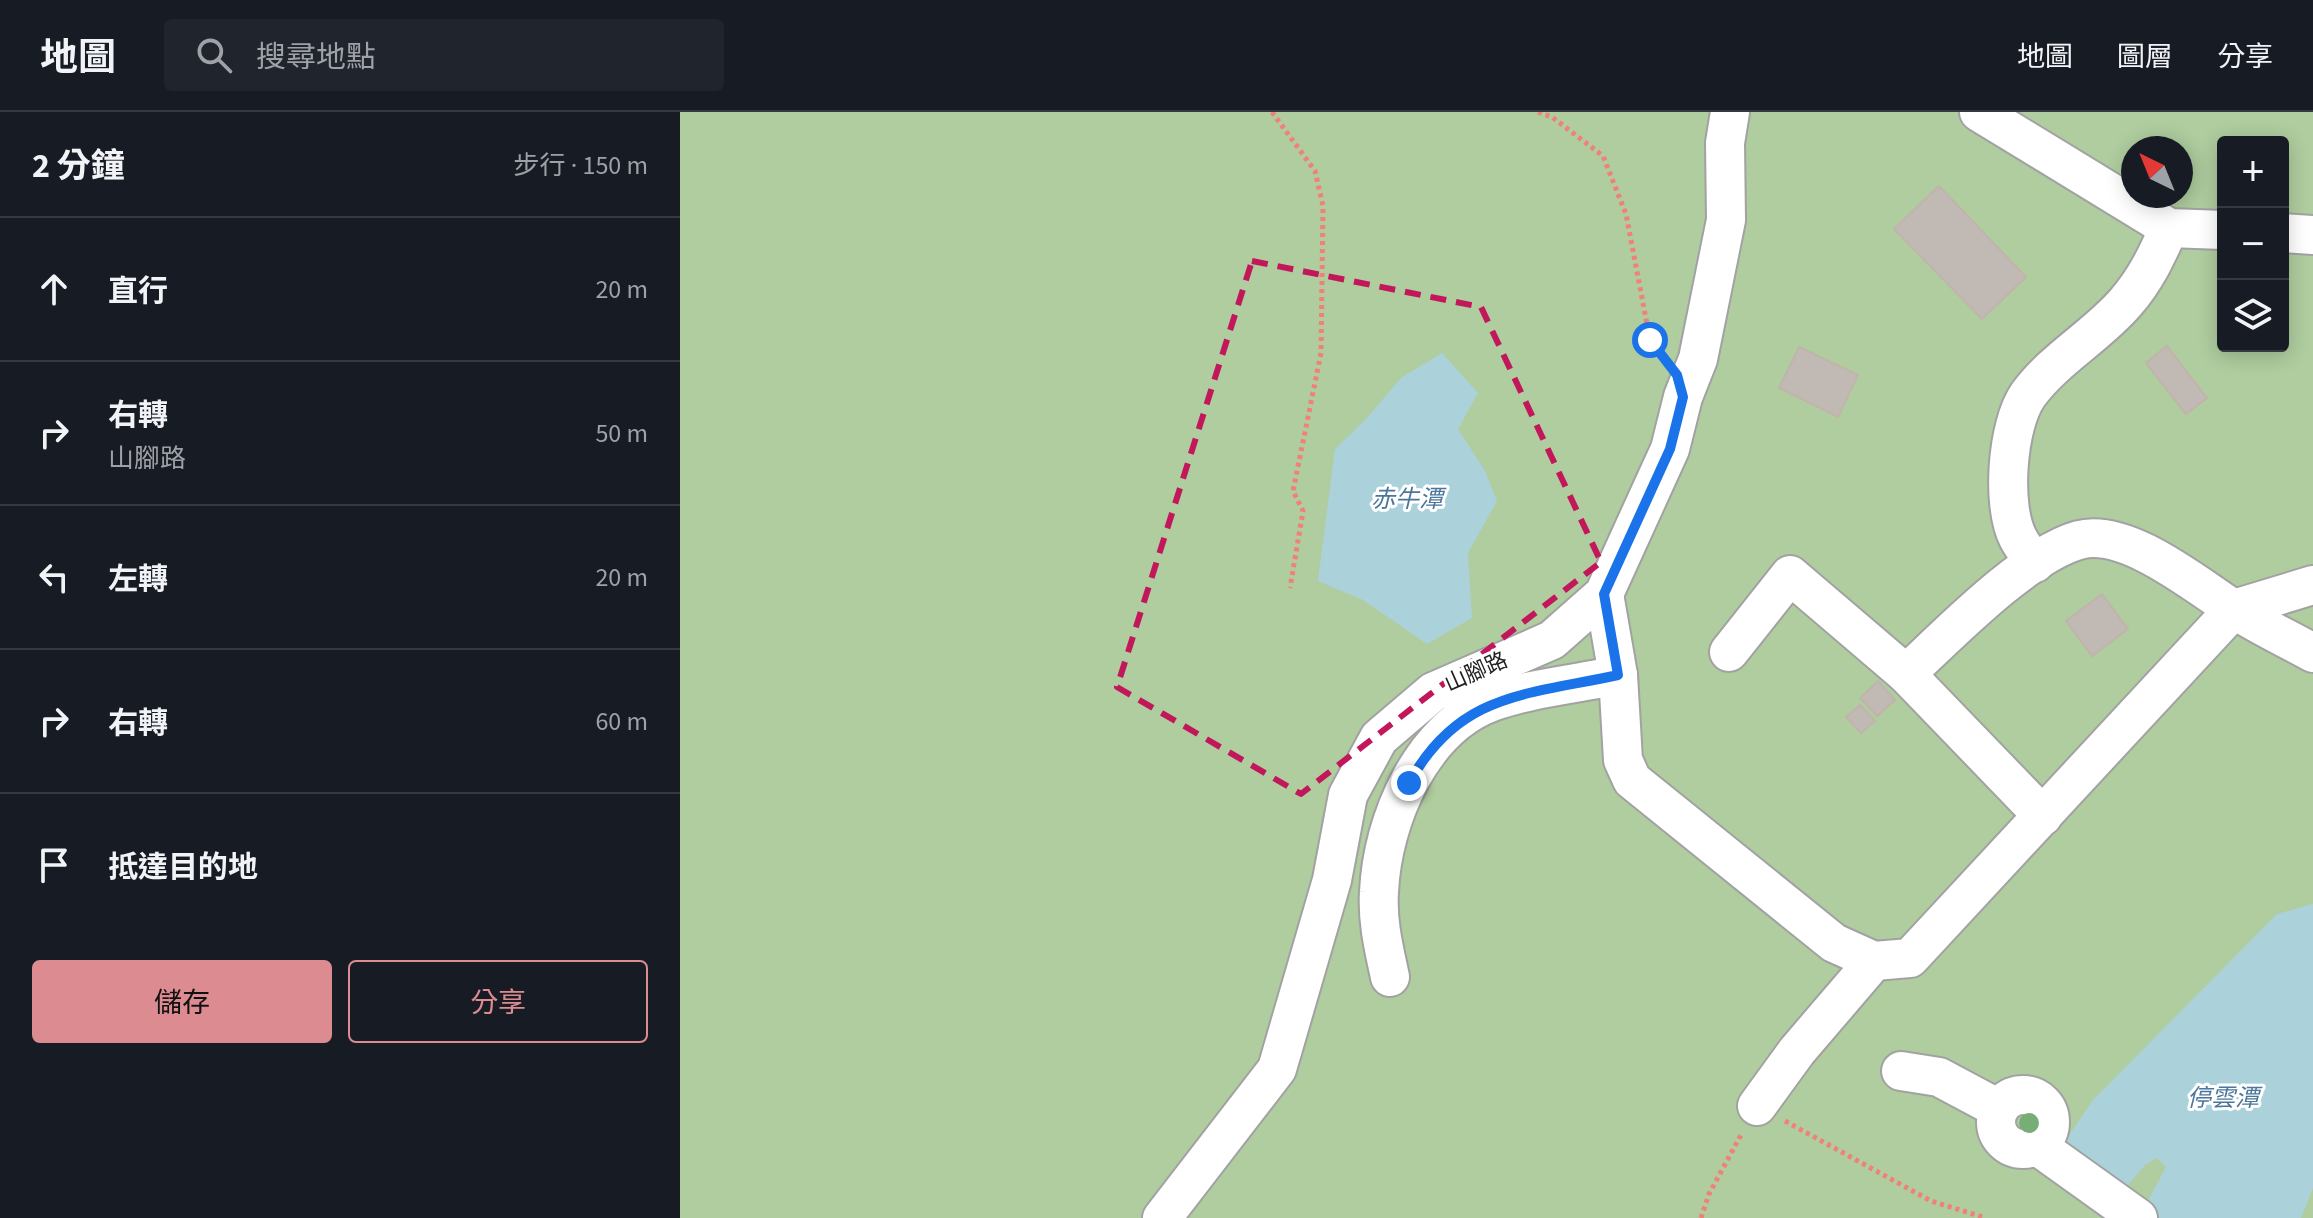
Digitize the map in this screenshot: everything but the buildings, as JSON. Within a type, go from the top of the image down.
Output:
[{"type":"street","name":"山腳路","points":[[1162,1218],[1277,1069],[1332,880],[1348,795],[1379,738],[1433,692],[1552,640],[1604,594],[1670,449],[1683,397],[1698,359],[1726,220],[1725,143],[1730,112]]},
{"type":"street","points":[[1979,112],[2169,228],[2217,230]]},
{"type":"street","points":[[2035,563],[2016,535],[2008,479],[2015,421],[2035,386],[2114,316],[2136,291],[2169,228]]},
{"type":"street","points":[[2289,233],[2313,235]]},
{"type":"street","points":[[1906,674],[1966,618],[2035,563],[2081,539],[2114,543],[2155,555],[2234,609],[2313,653]]},
{"type":"street","points":[[1729,652],[1790,575],[1906,674],[2043,816]]},
{"type":"street","points":[[1604,594],[1618,675],[1623,760],[1632,780],[1834,943],[1874,961],[1910,958],[2234,609],[2313,585]]},
{"type":"street","points":[[1390,977],[1379,917],[1379,889],[1386,844],[1409,783],[1436,741],[1459,720],[1492,702],[1618,675]]},
{"type":"street","points":[[1757,1106],[1797,1051],[1874,961]]},
{"type":"street","points":[[1901,1071],[1939,1077],[1999,1109],[1997,1126],[2004,1141],[2020,1148],[2036,1145],[2138,1218]]},
{"type":"path","points":[[1272,112],[1315,171],[1323,206],[1321,353],[1293,491],[1303,511],[1290,588]]},
{"type":"path","points":[[1538,112],[1552,117],[1603,156],[1626,214],[1650,340],[1677,375],[1683,397]]},
{"type":"path","points":[[1701,1218],[1709,1194],[1757,1106],[1931,1201],[1986,1218]]},
{"type":"highlighted area","points":[[1252,261],[1481,307],[1601,562],[1301,794],[1117,687]]},
{"type":"green space","points":[[680,112],[2313,112],[2313,1218],[680,1218]]},
{"type":"water","name":"赤牛潭","points":[[1442,353],[1478,393],[1458,429],[1485,471],[1497,501],[1468,553],[1472,618],[1427,644],[1363,600],[1318,581],[1335,449],[1401,378]]},
{"type":"water","name":"停雲潭","points":[[2313,904],[2313,1188],[2301,1218],[2156,1218],[2143,1210],[2166,1167],[2157,1158],[2145,1165],[2123,1191],[2059,1150],[2093,1100],[2277,914]]},
{"type":"route","points":[[1409,783],[1436,741],[1459,720],[1492,702],[1618,675],[1604,594],[1644,499],[1670,449],[1683,397],[1677,375],[1650,340]]}]
